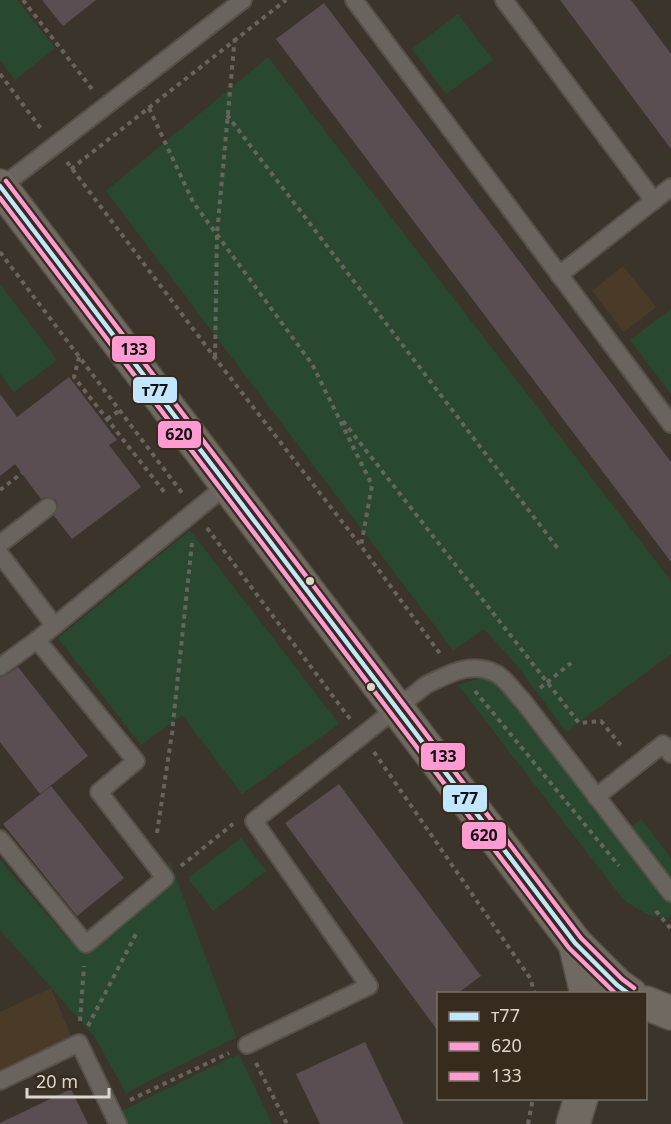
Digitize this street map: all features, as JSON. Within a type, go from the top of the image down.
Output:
[{"type":"street","points":[[0,187],[575,943],[616,985],[628,992]]},
{"type":"street","points":[[575,943],[587,992]]},
{"type":"street","points":[[647,1004],[671,1013]]},
{"type":"street","points":[[647,1030],[671,1024]]},
{"type":"lane","points":[[0,187],[243,0]]},
{"type":"lane","points":[[354,0],[671,424]]},
{"type":"lane","points":[[504,0],[654,201]]},
{"type":"lane","points":[[559,275],[671,187]]},
{"type":"lane","points":[[0,667],[37,640],[227,485]]},
{"type":"lane","points":[[0,544],[48,507]]},
{"type":"lane","points":[[0,554],[54,625]]},
{"type":"lane","points":[[0,839],[86,944],[165,878],[99,792],[136,761],[37,640]]},
{"type":"lane","points":[[247,1044],[369,986],[254,821],[347,748],[401,714],[426,685],[456,671],[478,667],[498,674],[523,701],[671,893]]},
{"type":"lane","points":[[596,797],[663,744],[671,754]]},
{"type":"lane","points":[[0,1081],[79,1043],[114,1117]]},
{"type":"path","points":[[23,0],[105,105]]},
{"type":"path","points":[[215,358],[217,234],[233,42],[243,0]]},
{"type":"path","points":[[71,169],[286,0]]},
{"type":"path","points":[[0,74],[361,546],[435,650],[456,671],[626,874]]},
{"type":"path","points":[[148,108],[193,202],[312,364],[372,485],[361,546]]},
{"type":"path","points":[[227,115],[560,550]]},
{"type":"path","points":[[0,252],[364,737],[530,978],[535,992]]},
{"type":"path","points":[[79,356],[74,376],[165,493]]},
{"type":"path","points":[[107,419],[119,411]]},
{"type":"path","points":[[337,414],[579,723],[601,721],[636,765]]},
{"type":"path","points":[[0,490],[22,473]]},
{"type":"path","points":[[153,862],[172,733],[195,512]]},
{"type":"path","points":[[523,701],[571,663]]},
{"type":"path","points":[[654,908],[671,929]]},
{"type":"path","points":[[79,1043],[138,930]]},
{"type":"path","points":[[79,1043],[86,944]]},
{"type":"path","points":[[114,1117],[247,1044],[287,1124]]},
{"type":"path","points":[[528,1124],[533,1100]]},
{"type":"shaded area","points":[[623,266],[656,307],[624,332],[592,291]]},
{"type":"shaded area","points":[[51,988],[75,1045],[0,1081],[0,1012]]},
{"type":"green space","points":[[0,0],[17,0],[55,48],[15,80],[0,60]]},
{"type":"green space","points":[[458,14],[493,60],[446,94],[412,49]]},
{"type":"green space","points":[[268,57],[671,581],[671,654],[566,732],[516,664],[484,629],[453,650],[106,191]]},
{"type":"green space","points":[[0,284],[57,360],[14,392],[0,374]]},
{"type":"green space","points":[[671,309],[671,394],[630,340]]},
{"type":"green space","points":[[190,530],[339,724],[242,794],[182,715],[141,745],[58,638]]},
{"type":"green space","points":[[487,676],[518,703],[620,835],[641,819],[671,858],[671,918],[645,913],[622,898],[458,685]]},
{"type":"green space","points":[[241,838],[266,871],[213,911],[188,878]]},
{"type":"green space","points":[[0,860],[71,942],[170,862],[236,1037],[126,1093],[94,1036],[0,930]]},
{"type":"green space","points":[[239,1054],[272,1124],[117,1124],[113,1115]]},
{"type":"building","points":[[42,0],[96,0],[63,26]]},
{"type":"building","points":[[560,0],[631,0],[671,54],[671,149]]},
{"type":"building","points":[[324,3],[671,462],[671,562],[276,39]]},
{"type":"building","points":[[69,377],[117,440],[109,445],[141,487],[72,539],[54,516],[58,506],[56,500],[47,497],[41,499],[15,464],[0,476],[0,394],[17,417]]},
{"type":"building","points":[[18,667],[88,756],[40,794],[0,742],[0,677]]},
{"type":"building","points":[[339,784],[481,976],[459,992],[437,992],[437,1030],[285,823]]},
{"type":"building","points":[[51,786],[124,878],[77,916],[3,824]]},
{"type":"building","points":[[365,1042],[404,1124],[320,1124],[296,1074]]},
{"type":"building","points":[[71,1089],[88,1124],[0,1124],[0,1123]]},
{"type":"transit line","name":"133","points":[[6,181],[581,938],[634,988]]},
{"type":"transit line","name":"т77","points":[[0,186],[575,943],[626,992]]},
{"type":"transit line","name":"620","points":[[0,198],[569,948],[614,992]]}]
